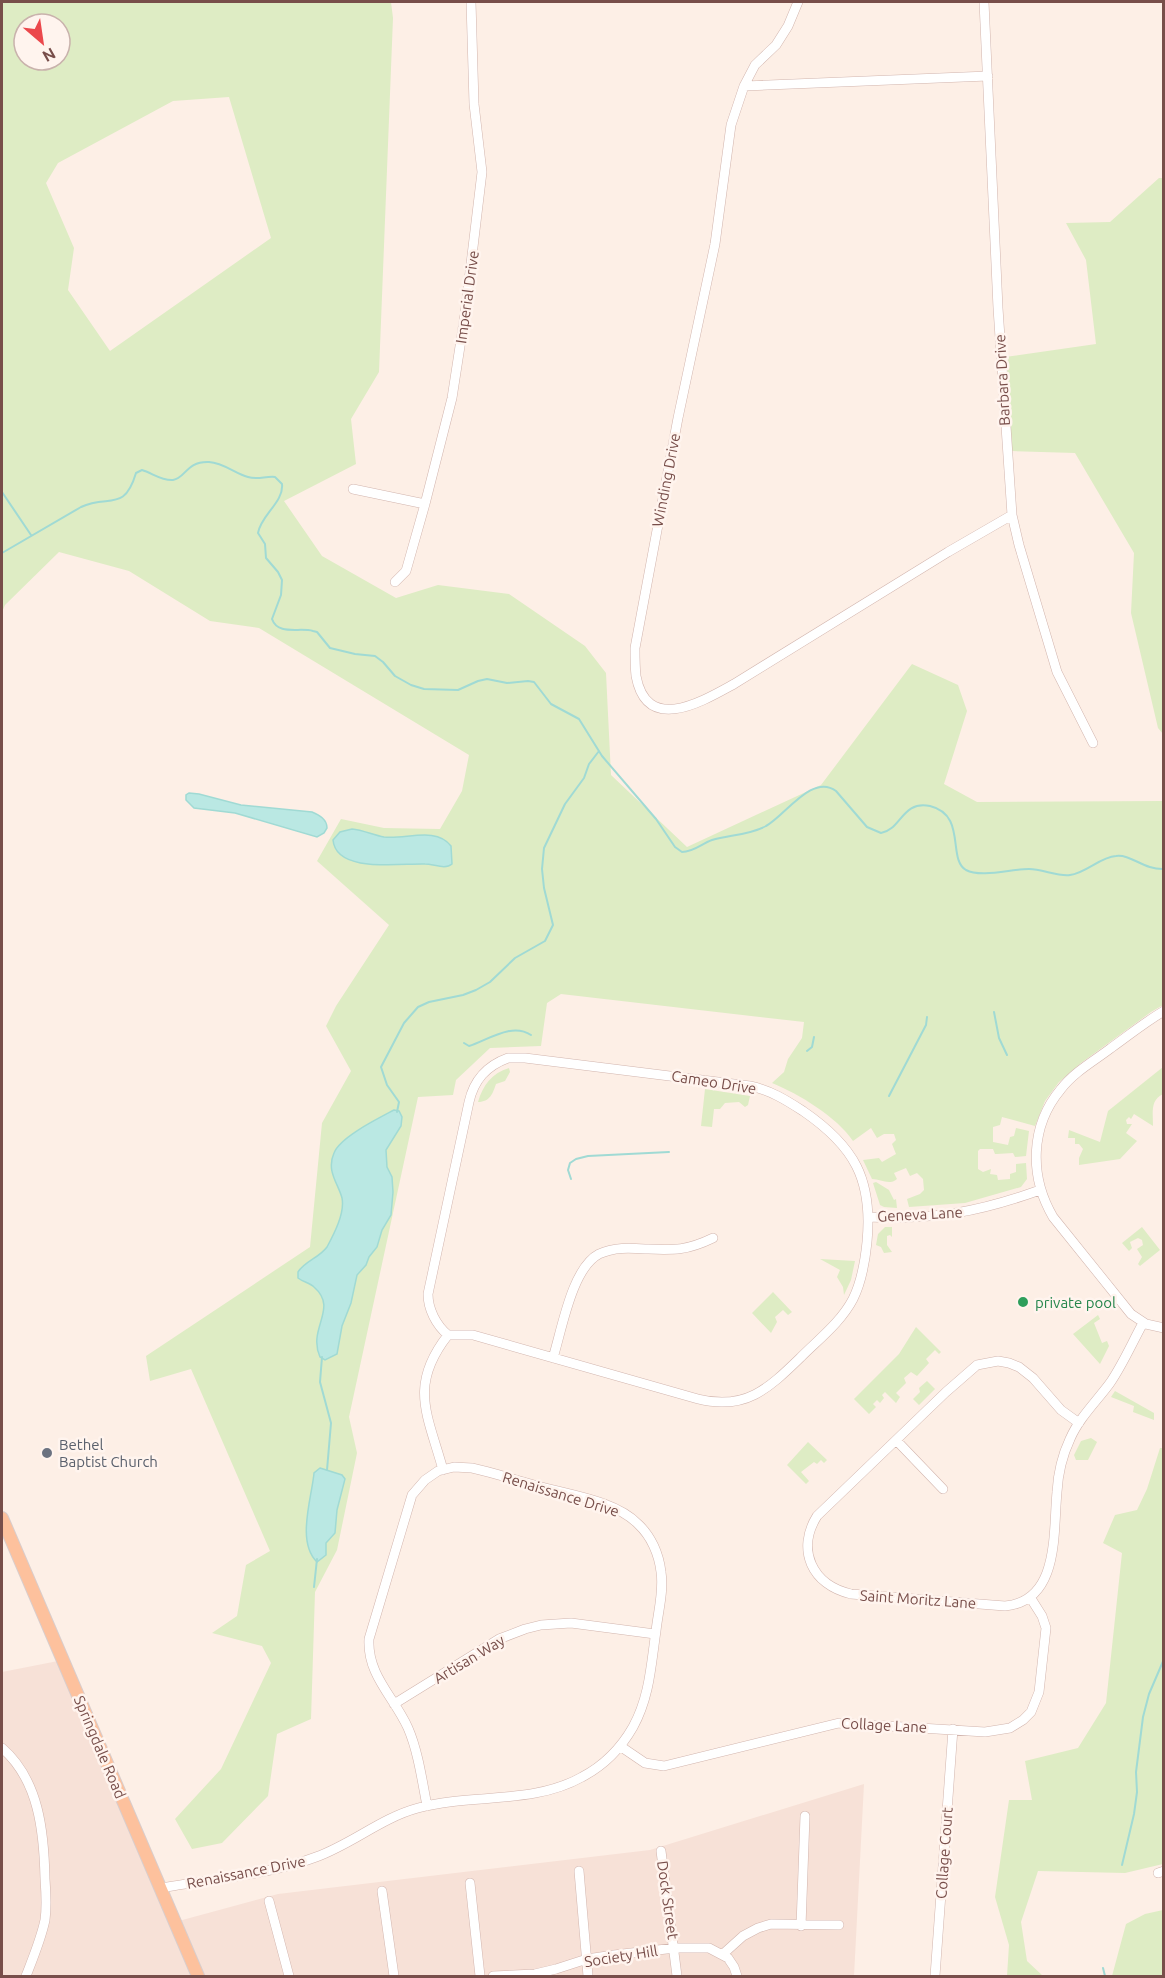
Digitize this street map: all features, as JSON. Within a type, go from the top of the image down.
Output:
[{"type":"main road","name":"Springdale Road","points":[[2,1518],[198,1977]]},
{"type":"street","name":"Imperial Drive","points":[[395,582],[406,571],[425,504],[452,398],[465,314],[482,172],[474,104],[471,2]]},
{"type":"street","name":"Winding Drive","points":[[798,2],[788,26],[776,45],[755,65],[744,86],[731,125],[715,244],[678,418],[635,648],[636,676],[641,691],[646,700],[655,707],[670,711],[700,702],[735,684],[1012,515]]},
{"type":"street","name":"Barbara Drive","points":[[984,2],[998,308],[1012,515],[1057,672],[1093,743]]},
{"type":"street","points":[[744,86],[988,76]]},
{"type":"street","points":[[353,489],[425,504]]},
{"type":"street","points":[[1164,1011],[1066,1083],[1041,1122],[1037,1137],[1036,1165],[1044,1201],[1076,1247],[1126,1309],[1143,1323],[1164,1328]]},
{"type":"street","name":"Cameo Drive","points":[[508,1058],[703,1079],[744,1085],[770,1092],[822,1124],[843,1145],[864,1183],[869,1217],[863,1274],[848,1308],[832,1327],[774,1383],[757,1395],[732,1402],[710,1402],[473,1335],[448,1335],[432,1314],[428,1294],[473,1087],[484,1071],[508,1058]]},
{"type":"street","name":"Geneva Lane","points":[[869,1217],[956,1214],[993,1206],[1040,1190]]},
{"type":"street","points":[[553,1358],[576,1281],[593,1258],[621,1248],[686,1249],[713,1238]]},
{"type":"street","points":[[1030,1597],[1040,1588],[1049,1567],[1060,1467],[1069,1441],[1079,1423],[1122,1365],[1143,1323]]},
{"type":"street","points":[[427,1806],[411,1737],[373,1669],[369,1639],[410,1500],[420,1485],[430,1476],[443,1470],[425,1411],[423,1392],[425,1378],[432,1360],[448,1335]]},
{"type":"street","name":"Saint Moritz Lane","points":[[1030,1597],[1017,1604],[1003,1606],[851,1594],[835,1589],[820,1578],[811,1564],[807,1541],[814,1522],[823,1510],[972,1369],[992,1362],[1008,1362],[1024,1370],[1061,1410],[1079,1423]]},
{"type":"street","points":[[896,1440],[943,1489]]},
{"type":"street","name":"Renaissance Drive","points":[[161,1888],[302,1862],[334,1850],[390,1818],[427,1806],[557,1789],[588,1774],[620,1746],[633,1726],[648,1690],[661,1588],[661,1569],[652,1544],[640,1525],[630,1516],[600,1503],[479,1470],[461,1467],[443,1470]]},
{"type":"street","name":"Collage Lane","points":[[620,1746],[645,1763],[664,1766],[839,1722],[992,1732],[1005,1730],[1023,1720],[1034,1706],[1039,1692],[1047,1634],[1044,1622],[1030,1597]]},
{"type":"street","name":"Artisan Way","points":[[394,1704],[499,1639],[525,1629],[541,1625],[571,1623],[655,1634]]},
{"type":"street","name":"Collage Court","points":[[935,1977],[953,1729]]},
{"type":"street","points":[[2,1748],[20,1767],[28,1782],[42,1830],[45,1850],[45,1918],[26,1977]]},
{"type":"street","points":[[801,1926],[805,1816]]},
{"type":"street","name":"Dock Street","points":[[661,1851],[677,1977]]},
{"type":"street","points":[[579,1871],[588,1977]]},
{"type":"street","points":[[471,1883],[480,1977]]},
{"type":"street","points":[[382,1891],[394,1977]]},
{"type":"street","points":[[269,1901],[289,1977]]},
{"type":"street","points":[[737,1977],[734,1967],[723,1954],[742,1936],[771,1924],[838,1925]]},
{"type":"street","name":"Society Hill","points":[[495,1976],[535,1974],[587,1959],[675,1948],[709,1948],[723,1954]]},
{"type":"shaded area","points":[[63,1660],[175,1922],[278,1894],[650,1850],[864,1784],[854,1976],[2,1976],[2,1672]]},
{"type":"green space","points":[[2,2],[391,2],[393,18],[379,372],[351,419],[356,464],[284,501],[322,556],[396,598],[438,585],[509,594],[585,646],[606,673],[611,775],[687,847],[821,785],[912,664],[958,685],[967,711],[944,784],[977,802],[1163,801],[1163,1005],[1081,1063],[1059,1082],[1045,1101],[1035,1126],[1002,1117],[1000,1125],[993,1127],[993,1142],[1008,1145],[1016,1128],[1029,1131],[1026,1156],[1015,1157],[1013,1153],[995,1154],[993,1149],[980,1149],[978,1169],[983,1172],[991,1169],[990,1174],[997,1175],[998,1180],[1010,1179],[1010,1174],[1016,1172],[1016,1164],[1026,1163],[1027,1179],[1021,1187],[965,1203],[909,1207],[907,1199],[924,1190],[923,1179],[917,1173],[910,1176],[906,1168],[894,1173],[897,1179],[894,1181],[872,1179],[863,1160],[879,1158],[882,1162],[896,1154],[892,1144],[896,1140],[894,1134],[884,1134],[877,1138],[871,1128],[853,1141],[837,1123],[817,1107],[772,1083],[784,1072],[788,1059],[802,1038],[804,1022],[561,994],[547,1003],[541,1046],[490,1048],[456,1080],[453,1095],[418,1097],[349,1417],[357,1453],[337,1550],[315,1592],[311,1719],[277,1734],[268,1796],[222,1843],[192,1849],[175,1819],[221,1769],[271,1663],[262,1646],[212,1633],[237,1616],[246,1565],[270,1551],[191,1369],[150,1381],[146,1356],[310,1247],[322,1123],[351,1071],[326,1026],[336,1006],[389,925],[317,861],[341,819],[384,828],[440,829],[462,791],[469,755],[259,628],[210,621],[129,571],[59,552],[5,605],[2,612]],"holes":[[[229,97],[271,238],[110,351],[68,290],[74,248],[46,183],[58,163],[173,101]]]},
{"type":"green space","points":[[1159,178],[1163,178],[1163,734],[1158,728],[1131,613],[1134,553],[1075,453],[1012,451],[1005,357],[1096,344],[1086,260],[1066,223],[1110,222]]},
{"type":"green space","points":[[1163,1067],[1163,1094],[1154,1103],[1153,1126],[1134,1114],[1131,1119],[1129,1117],[1126,1120],[1127,1124],[1132,1124],[1126,1133],[1137,1141],[1120,1159],[1079,1165],[1083,1149],[1079,1144],[1075,1144],[1075,1138],[1068,1138],[1069,1130],[1100,1142],[1108,1111]]},
{"type":"green space","points":[[509,1068],[510,1072],[505,1081],[496,1084],[488,1099],[478,1102],[489,1080]]},
{"type":"green space","points":[[705,1089],[750,1096],[748,1105],[745,1107],[739,1102],[725,1103],[720,1109],[714,1109],[712,1127],[701,1126]]},
{"type":"green space","points":[[876,1182],[889,1190],[894,1200],[896,1199],[897,1208],[880,1205],[873,1183]]},
{"type":"green space","points":[[885,1227],[892,1227],[892,1237],[887,1236],[887,1245],[892,1252],[884,1253],[881,1247],[876,1245],[878,1234]]},
{"type":"green space","points":[[1142,1227],[1160,1250],[1140,1266],[1138,1264],[1142,1257],[1137,1249],[1143,1245],[1142,1240],[1138,1238],[1130,1242],[1132,1248],[1129,1251],[1122,1243]]},
{"type":"green space","points":[[820,1259],[855,1261],[851,1280],[844,1295],[843,1287],[837,1277],[840,1270]]},
{"type":"green space","points":[[773,1292],[792,1312],[788,1315],[783,1310],[775,1317],[777,1322],[771,1333],[752,1313]]},
{"type":"green space","points":[[1098,1315],[1100,1319],[1094,1323],[1102,1343],[1107,1341],[1109,1346],[1100,1364],[1073,1334]]},
{"type":"green space","points":[[916,1327],[941,1352],[939,1354],[935,1350],[926,1359],[929,1363],[917,1376],[911,1372],[904,1378],[906,1383],[896,1393],[900,1397],[896,1403],[885,1392],[882,1395],[884,1398],[880,1403],[877,1400],[873,1404],[876,1407],[869,1414],[854,1399],[899,1354]]},
{"type":"green space","points":[[927,1381],[935,1389],[919,1405],[913,1399],[920,1392],[919,1388]]},
{"type":"green space","points":[[1115,1391],[1154,1413],[1154,1420],[1133,1412],[1134,1406],[1111,1397]]},
{"type":"green space","points":[[1091,1438],[1097,1442],[1088,1460],[1076,1460],[1074,1455],[1081,1441]]},
{"type":"green space","points":[[808,1442],[827,1460],[824,1463],[821,1460],[817,1464],[814,1462],[801,1472],[809,1481],[806,1484],[787,1465]]},
{"type":"green space","points":[[1160,1448],[1163,1448],[1163,1864],[1125,1873],[1038,1871],[1021,1922],[1027,1961],[1043,1976],[1007,1976],[1009,1945],[995,1897],[1009,1800],[1032,1800],[1025,1761],[1078,1748],[1106,1703],[1122,1553],[1103,1543],[1115,1515],[1137,1510],[1147,1489]]},
{"type":"green space","points":[[1163,1910],[1163,1976],[1112,1976],[1126,1924],[1145,1914]]},
{"type":"water","points":[[189,793],[241,805],[312,812],[324,820],[327,828],[317,837],[235,813],[194,808],[186,800],[186,795]]},
{"type":"water","points":[[352,829],[384,837],[429,835],[437,837],[445,840],[451,846],[452,864],[443,867],[425,864],[387,865],[357,862],[345,858],[337,851],[333,840],[340,832]]},
{"type":"water","points":[[394,1110],[399,1111],[402,1117],[401,1126],[386,1150],[387,1167],[392,1177],[391,1215],[382,1230],[377,1247],[357,1275],[351,1303],[342,1326],[337,1354],[325,1360],[320,1357],[317,1347],[324,1303],[321,1295],[311,1284],[298,1278],[298,1272],[327,1247],[340,1217],[342,1198],[331,1166],[334,1153],[352,1134]]},
{"type":"water","points":[[320,1468],[342,1475],[345,1479],[337,1510],[335,1533],[326,1543],[326,1555],[317,1562],[307,1543],[306,1531],[314,1473]]},
{"type":"waterway","points":[[2,553],[81,507],[121,498],[131,485],[136,473],[142,470],[173,480],[196,464],[209,462],[251,478],[275,477],[282,484],[282,491],[263,520],[258,533],[265,544],[266,558],[282,580],[281,595],[272,619],[275,624],[284,629],[317,632],[330,648],[375,656],[395,676],[424,689],[458,690],[487,679],[507,683],[534,682],[551,704],[579,719],[602,756],[656,819],[675,847],[682,852],[712,840],[760,829],[808,792],[818,787],[827,787],[836,791],[867,827],[881,833],[893,827],[913,807],[930,806],[941,811],[949,818],[953,827],[961,864],[966,870],[972,872],[988,873],[1029,869],[1070,875],[1104,859],[1116,856],[1127,857],[1150,867],[1164,869]]},
{"type":"waterway","points":[[2,492],[31,535]]},
{"type":"waterway","points":[[397,1112],[399,1102],[387,1085],[381,1067],[404,1023],[418,1007],[429,1002],[463,995],[490,982],[515,958],[545,941],[553,925],[544,888],[542,869],[544,848],[565,804],[584,778],[589,764],[599,751]]},
{"type":"waterway","points":[[994,1012],[999,1038],[1007,1055]]},
{"type":"waterway","points":[[889,1096],[926,1025],[927,1017]]},
{"type":"waterway","points":[[464,1043],[469,1046],[500,1033],[516,1030],[531,1035]]},
{"type":"waterway","points":[[807,1051],[812,1047],[814,1037]]},
{"type":"waterway","points":[[571,1179],[568,1170],[570,1163],[576,1159],[588,1156],[669,1152]]},
{"type":"waterway","points":[[322,1357],[320,1382],[331,1423],[327,1470]]},
{"type":"waterway","points":[[314,1587],[317,1559]]},
{"type":"waterway","points":[[1122,1865],[1134,1814],[1137,1792],[1136,1772],[1143,1717],[1149,1694],[1164,1659]]},
{"type":"waterway","points":[[1103,1968],[1105,1976]]},
{"type":"place","name":"private pool","points":[[1023,1302]]},
{"type":"place","name":"Bethel Baptist Church","points":[[47,1453]]}]
